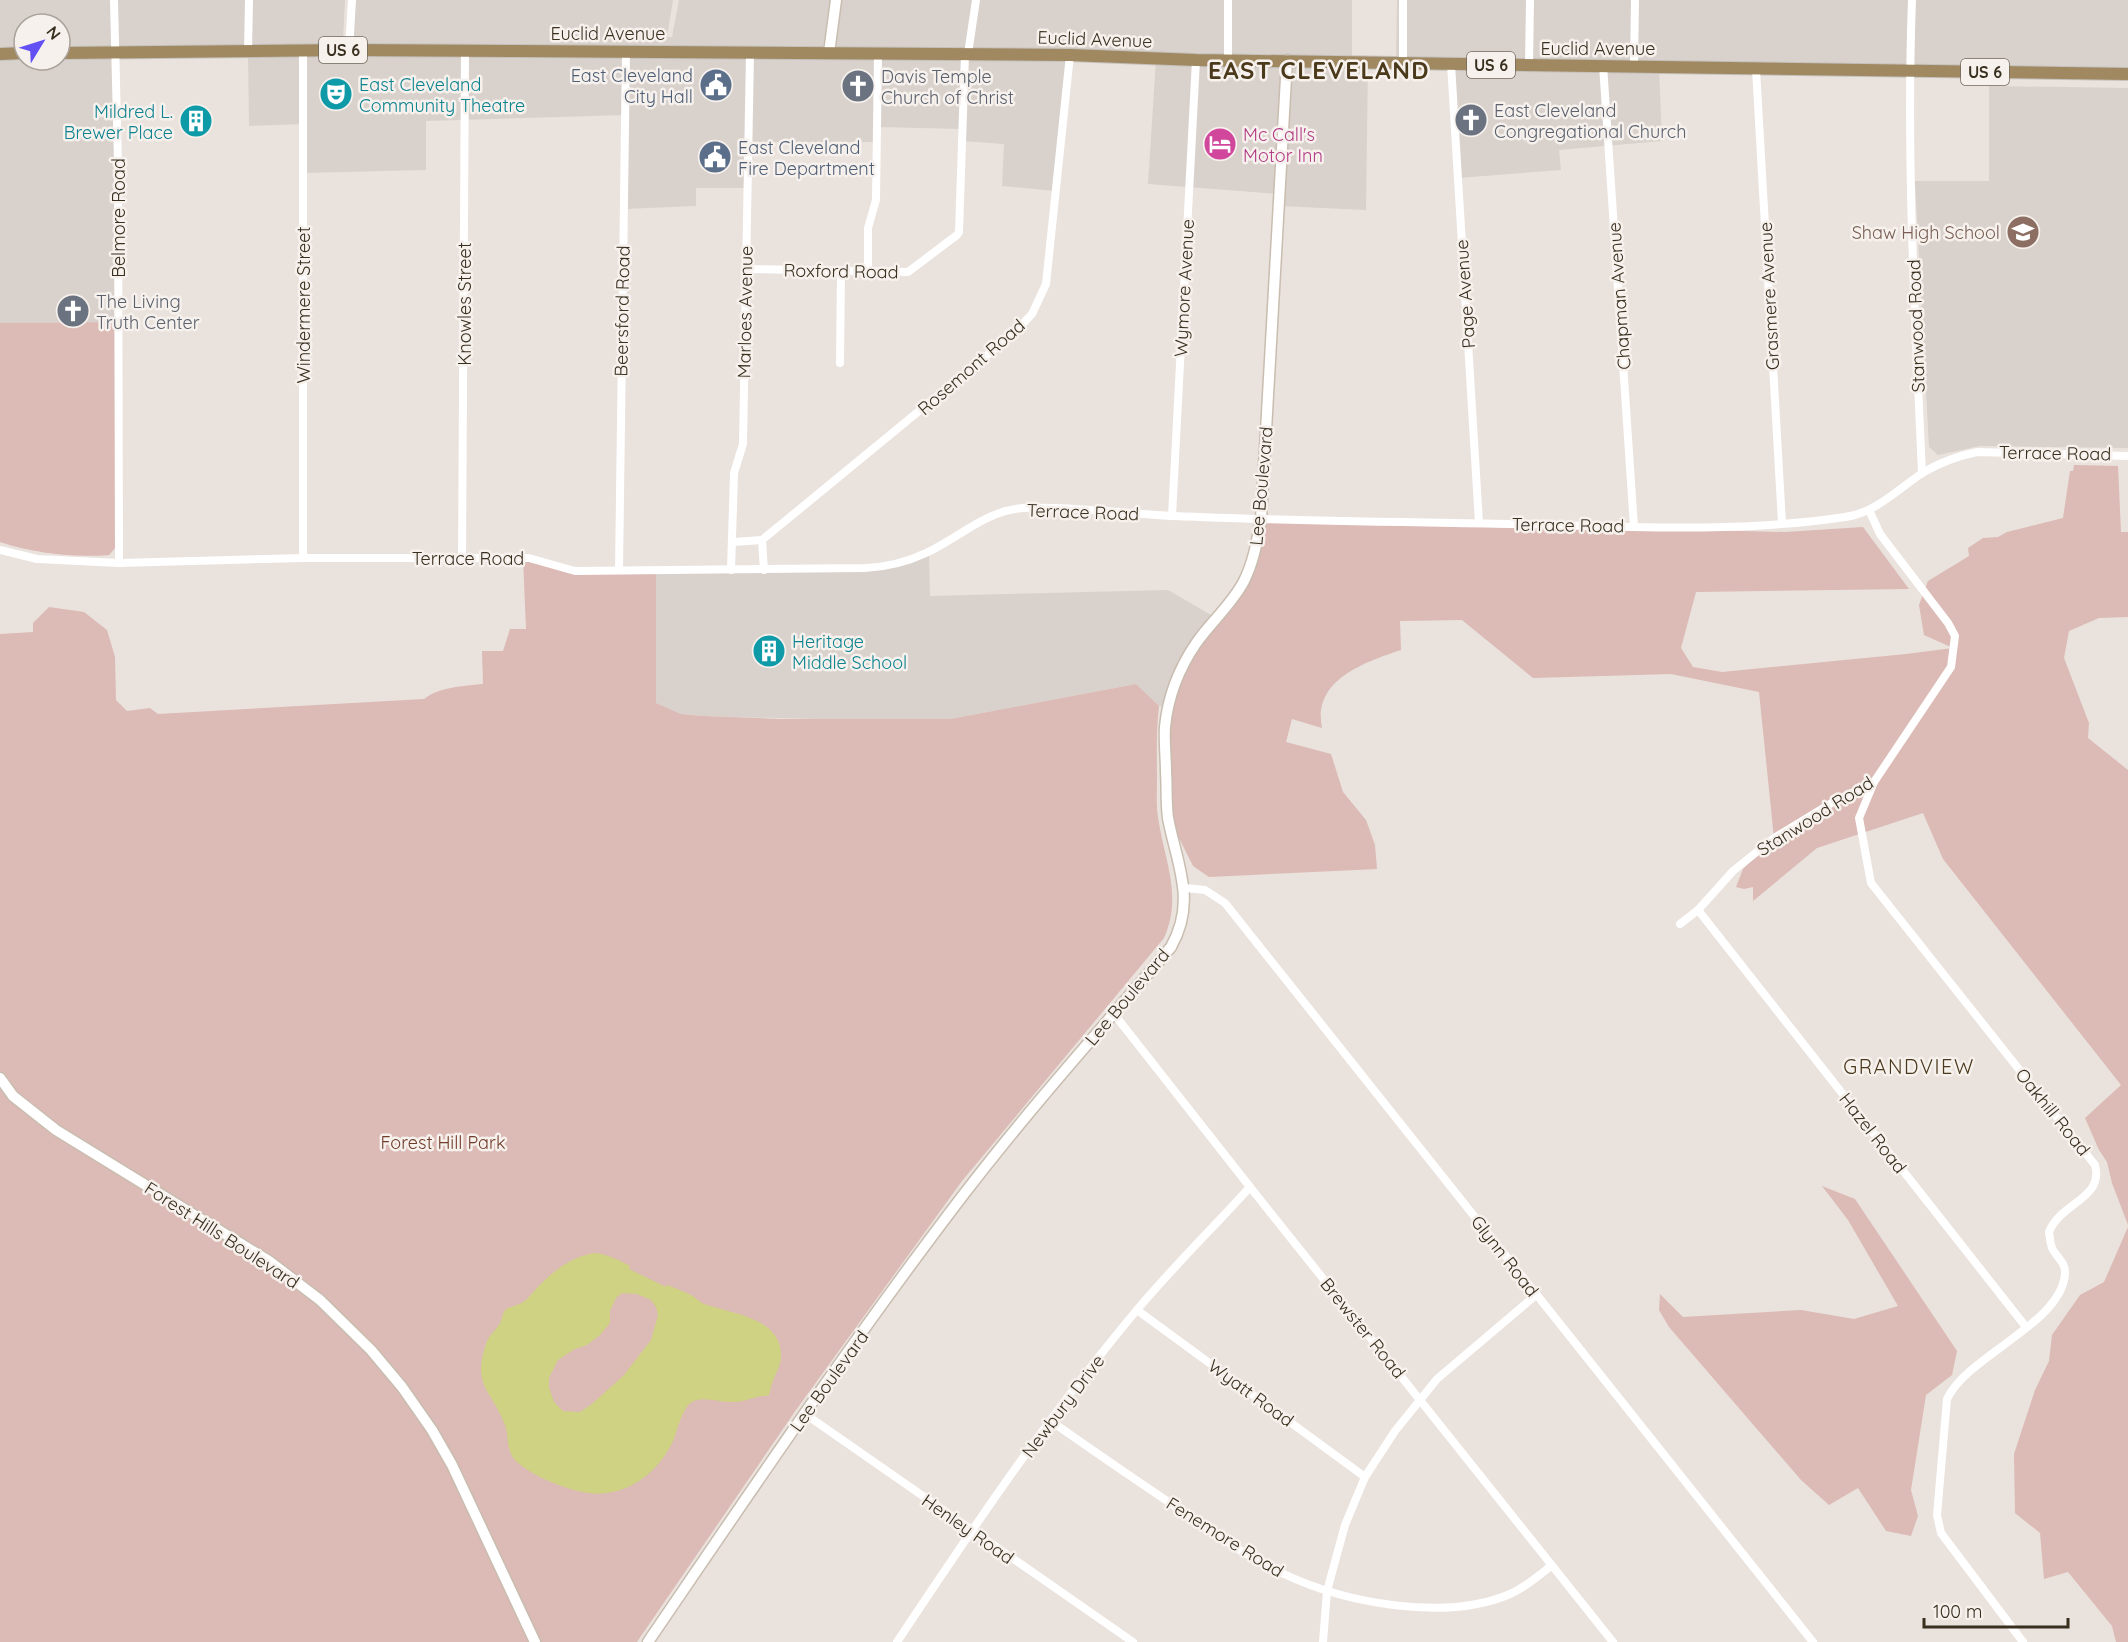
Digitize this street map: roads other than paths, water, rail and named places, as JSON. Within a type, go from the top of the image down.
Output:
[{"type":"main road","name":"Euclid Avenue","points":[[72,53],[349,50],[878,53],[1070,55],[1196,60],[1529,66],[1634,65],[2128,74]]},
{"type":"street","name":"Belmore Road","points":[[114,0],[118,178],[119,563]]},
{"type":"street","points":[[248,52],[249,0]]},
{"type":"street","points":[[349,50],[352,0]]},
{"type":"street","points":[[828,53],[836,0]]},
{"type":"street","name":"Roxford Road","points":[[746,269],[908,272],[959,232],[967,54],[976,0]]},
{"type":"street","points":[[1228,0],[1228,60]]},
{"type":"street","points":[[1403,0],[1403,63]]},
{"type":"street","points":[[1529,66],[1530,0]]},
{"type":"street","points":[[1634,65],[1635,0]]},
{"type":"street","name":"Stanwood Road","points":[[1912,0],[1909,71],[1911,191],[1922,473]]},
{"type":"street","name":"Knowles Street","points":[[462,558],[465,50]]},
{"type":"street","name":"Windermere Street","points":[[303,52],[303,558]]},
{"type":"street","name":"Beersford Road","points":[[619,570],[626,52]]},
{"type":"street","name":"Marloes Avenue","points":[[731,570],[735,473],[743,444],[750,52]]},
{"type":"street","points":[[868,272],[868,228],[876,200],[878,53]]},
{"type":"street","name":"Rosemont Road","points":[[762,540],[1014,333],[1032,314],[1046,284],[1070,55]]},
{"type":"street","name":"Wymore Avenue","points":[[1172,516],[1196,60]]},
{"type":"street","name":"Lee Boulevard","points":[[648,1642],[805,1414],[963,1195],[1171,946],[1178,934],[1185,888],[1168,816],[1165,730],[1167,707],[1182,668],[1197,642],[1235,597],[1245,580],[1254,559],[1262,519],[1287,60]]},
{"type":"street","name":"Page Avenue","points":[[1450,64],[1479,524]]},
{"type":"street","name":"Chapman Avenue","points":[[1603,65],[1634,527]]},
{"type":"street","name":"Grasmere Avenue","points":[[1755,69],[1782,523]]},
{"type":"street","points":[[840,363],[842,271]]},
{"type":"street","name":"Terrace Road","points":[[0,550],[38,559],[119,563],[303,558],[530,558],[575,571],[865,568],[896,564],[925,554],[983,519],[1011,510],[1054,509],[1262,519],[1634,527],[1782,523],[1848,517],[1869,510],[1922,473],[1954,457],[1977,452],[2128,456]]},
{"type":"street","name":"Stanwood Road","points":[[1680,924],[1698,910],[1732,871],[1774,838],[1835,801],[1874,782],[1951,667],[1955,636],[1948,623],[1880,534],[1869,510]]},
{"type":"street","points":[[733,543],[762,540],[764,570]]},
{"type":"street","name":"Oakhill Road","points":[[1874,782],[1859,818],[1871,883],[2095,1165],[2098,1176],[2095,1186],[2058,1217],[2049,1232],[2053,1250],[2065,1269],[2063,1284],[2045,1312],[1967,1375],[1952,1389],[1947,1399],[1937,1515],[1941,1533],[2023,1642]]},
{"type":"street","name":"Glynn Road","points":[[1185,888],[1205,890],[1225,903],[1812,1642]]},
{"type":"street","name":"Hazel Road","points":[[1698,910],[2026,1328]]},
{"type":"street","name":"Brewster Road","points":[[1114,1014],[1613,1642]]},
{"type":"street","name":"Forest Hills Boulevard","points":[[0,1078],[13,1096],[56,1130],[269,1261],[320,1300],[371,1350],[432,1430],[452,1465],[535,1642]]},
{"type":"street","name":"Newbury Drive","points":[[897,1642],[971,1531],[1051,1421],[1137,1310],[1250,1187]]},
{"type":"street","points":[[1323,1642],[1327,1591],[1345,1525],[1365,1477],[1395,1431],[1437,1379],[1536,1295]]},
{"type":"street","name":"Wyatt Road","points":[[1137,1310],[1365,1477]]},
{"type":"street","name":"Henley Road","points":[[805,1414],[1133,1642]]},
{"type":"street","name":"Fenemore Road","points":[[1051,1421],[1239,1550],[1284,1574],[1327,1591],[1397,1605],[1461,1606],[1486,1602],[1510,1594],[1528,1584],[1551,1566]]},
{"type":"place","name":"East Cleveland City Hall","points":[[716,85]]},
{"type":"place","name":"Davis Temple Church of Christ","points":[[858,86]]},
{"type":"place","name":"East Cleveland Community Theatre","points":[[336,94]]},
{"type":"place","name":"East Cleveland Congregational Church","points":[[1471,120]]},
{"type":"place","name":"Mildred L. Brewer Place","points":[[196,121]]},
{"type":"place","name":"Mc Call's Motor Inn","points":[[1220,144]]},
{"type":"place","name":"East Cleveland Fire Department","points":[[715,157]]},
{"type":"place","name":"Shaw High School","points":[[2023,232]]},
{"type":"place","name":"The Living Truth Center","points":[[73,311]]},
{"type":"place","name":"Heritage Middle School","points":[[769,651]]},
{"type":"district","name":"EAST CLEVELAND","points":[[1319,70]]},
{"type":"district","name":"GRANDVIEW","points":[[1909,1066]]},
{"type":"park label","name":"Forest Hill Park","points":[[443,1142]]}]
